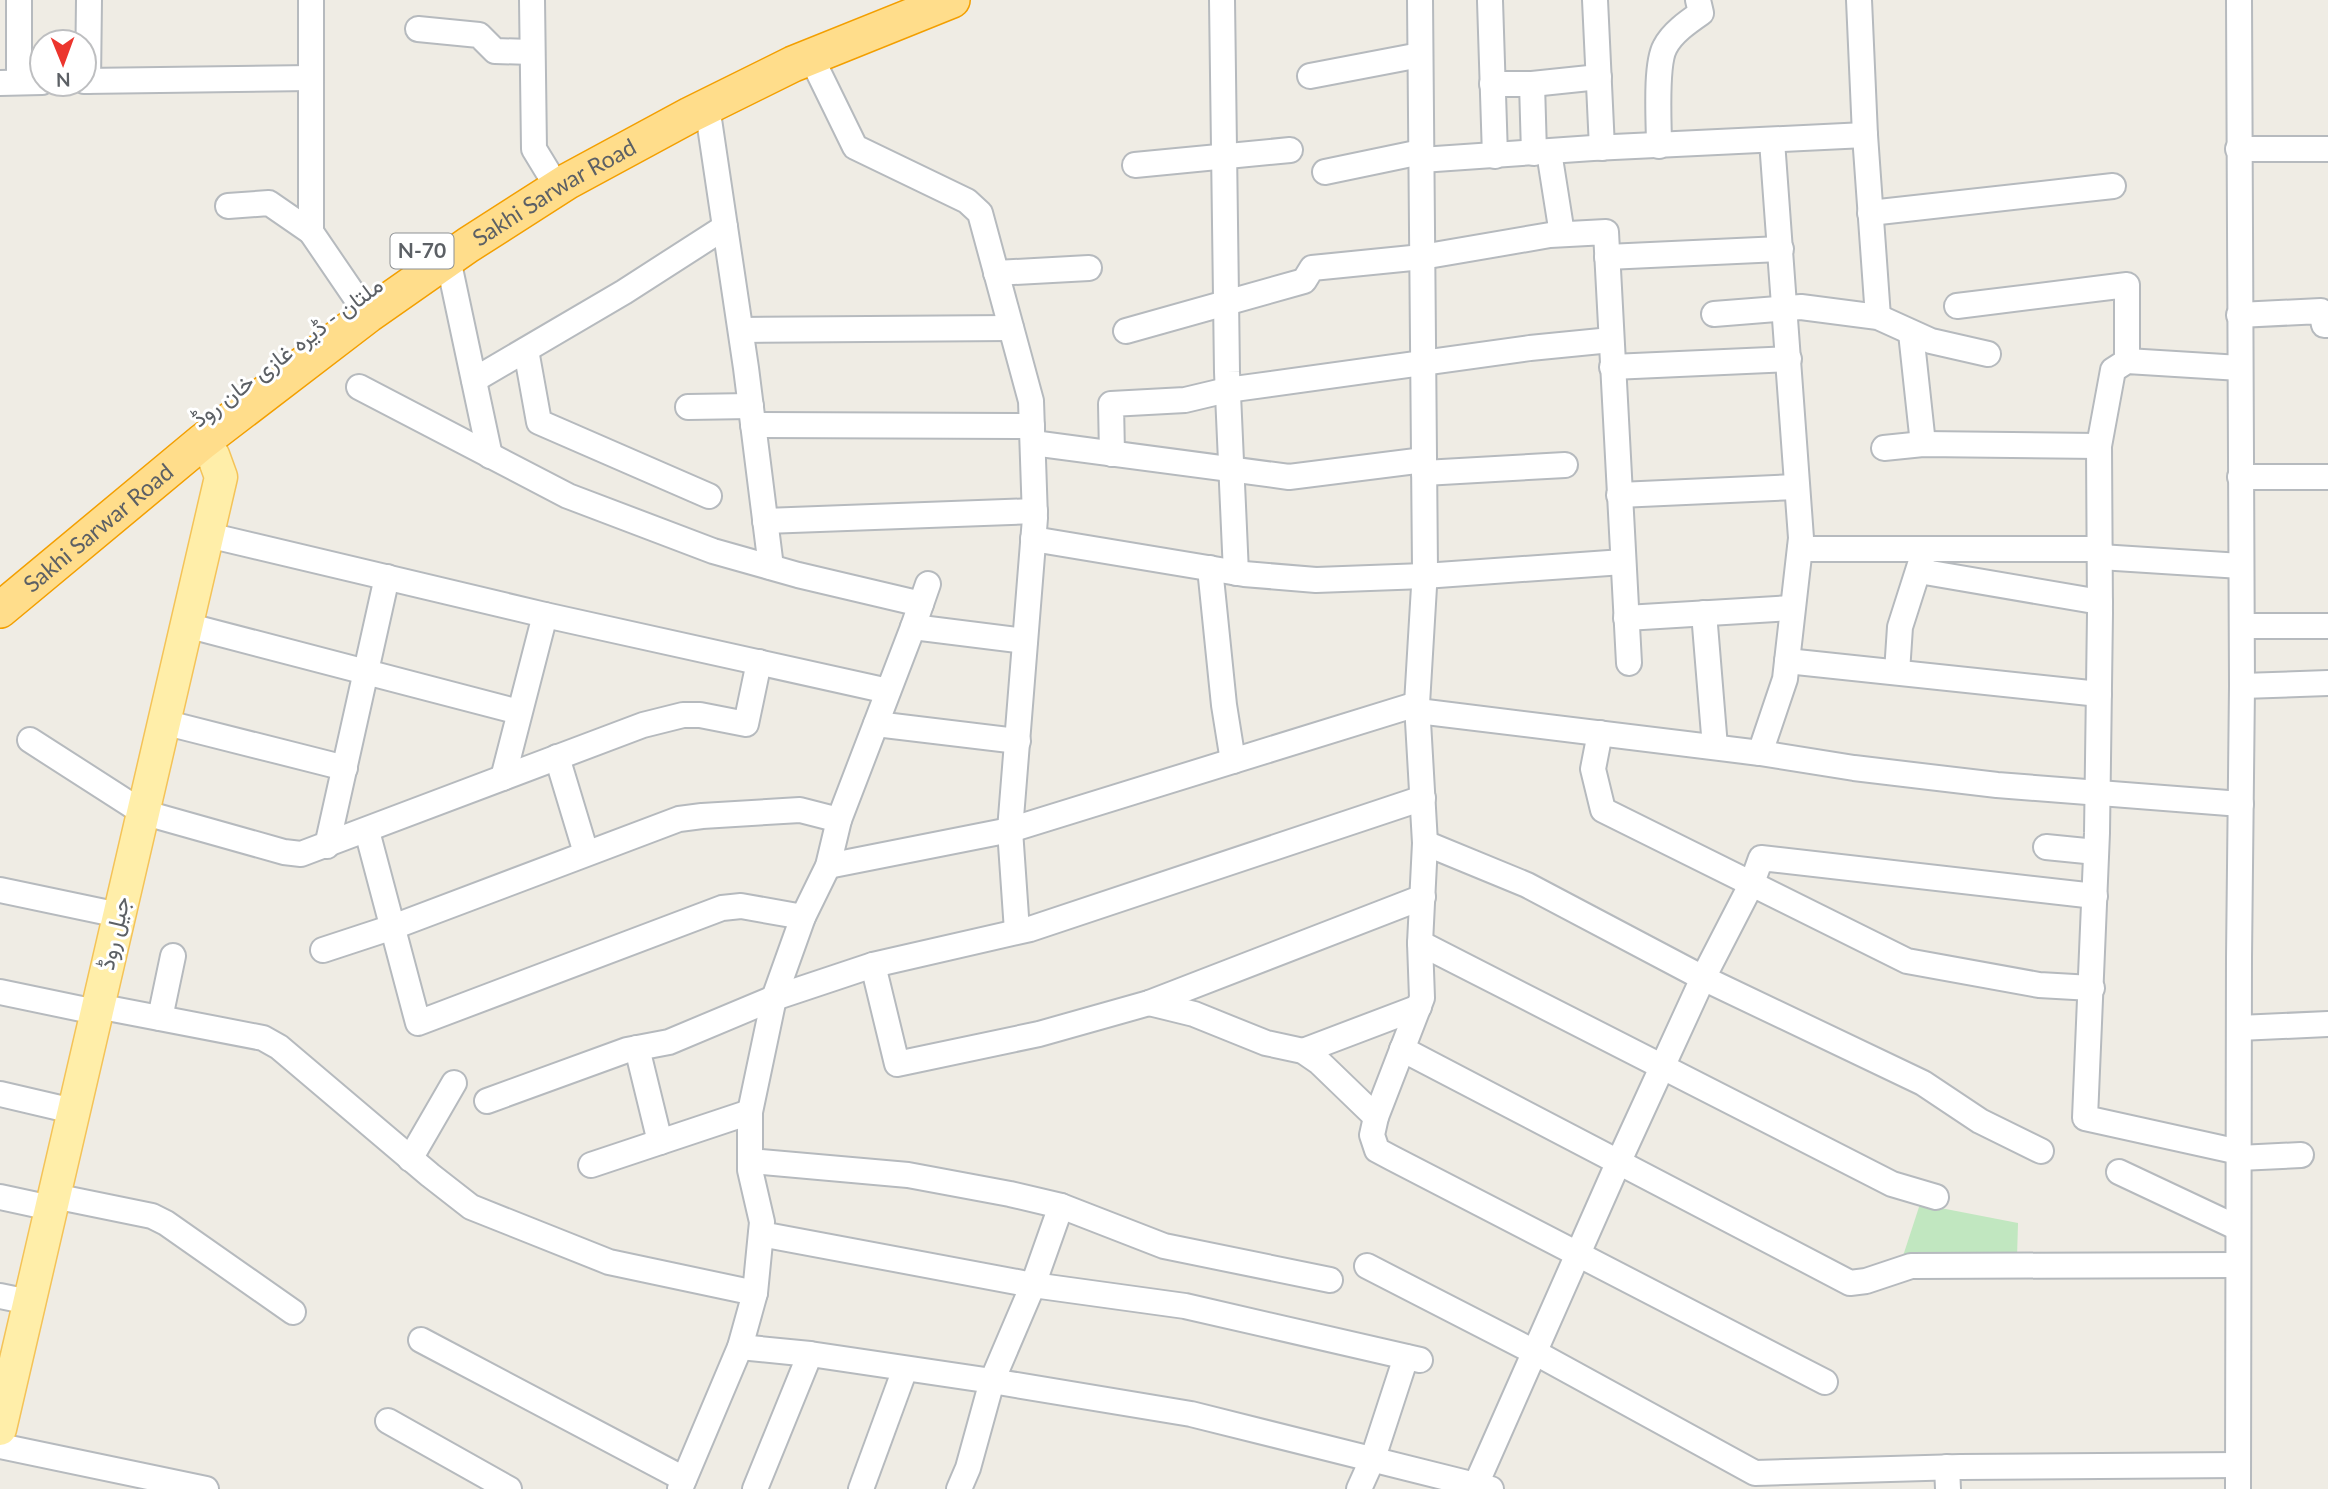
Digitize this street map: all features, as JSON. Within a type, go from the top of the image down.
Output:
[{"type":"highway","name":"ملتان - ڈیرہ غازی خان روڈ","points":[[0,584],[188,427],[356,298],[450,231],[548,172],[638,130],[757,58],[896,0]]},
{"type":"highway","name":"Sakhi Sarwar Road","points":[[0,610],[202,442],[368,315],[568,181],[638,130],[707,106],[811,57],[952,0]]},
{"type":"main road","name":"جیل روڈ","points":[[2,1411],[15,1299],[52,1202],[221,477],[213,454],[202,442]]},
{"type":"street","points":[[19,0],[20,82]]},
{"type":"street","points":[[88,28],[89,0]]},
{"type":"street","points":[[311,0],[311,232]]},
{"type":"street","points":[[531,0],[534,149],[548,172]]},
{"type":"street","points":[[1222,0],[1227,390],[1236,573]]},
{"type":"street","points":[[1420,0],[1424,576],[1418,707],[1425,843],[1420,943],[1422,998],[1376,1117],[1372,1135],[1377,1150],[1825,1382]]},
{"type":"street","points":[[1595,0],[1602,148]]},
{"type":"street","points":[[1658,146],[1660,67],[1664,47],[1680,29],[1701,13],[1698,0]]},
{"type":"street","points":[[1859,0],[1878,317]]},
{"type":"street","points":[[1367,1266],[1536,1353],[1755,1473],[1948,1478],[2238,1477],[2242,626],[2238,0]]},
{"type":"street","points":[[1490,1],[1495,156]]},
{"type":"street","points":[[418,29],[479,35],[495,51],[532,52]]},
{"type":"street","points":[[1310,76],[1420,54]]},
{"type":"street","points":[[811,57],[855,147],[967,201],[980,213],[1031,401],[1035,510],[1010,830],[1017,932]]},
{"type":"street","points":[[1492,84],[1532,84],[1599,77]]},
{"type":"street","points":[[98,81],[311,78]]},
{"type":"street","points":[[1532,84],[1542,152],[1562,234]]},
{"type":"street","points":[[707,106],[741,330],[771,568]]},
{"type":"street","points":[[1325,172],[1421,156],[1495,156],[1865,135]]},
{"type":"street","points":[[1760,752],[1785,679],[1800,549],[1786,309],[1772,141]]},
{"type":"street","points":[[2238,149],[2328,149]]},
{"type":"street","points":[[1135,166],[1290,150]]},
{"type":"street","points":[[1870,213],[2113,186]]},
{"type":"street","points":[[228,206],[269,203],[311,232],[356,298]]},
{"type":"street","points":[[474,380],[624,292],[725,227]]},
{"type":"street","points":[[1126,331],[1304,281],[1312,268],[1422,257],[1562,234],[1605,232],[1629,663]]},
{"type":"street","points":[[1607,257],[1781,249]]},
{"type":"street","points":[[448,259],[490,456]]},
{"type":"street","points":[[996,273],[1089,268]]},
{"type":"street","points":[[1958,306],[2127,285],[2127,361]]},
{"type":"street","points":[[1714,314],[1801,307],[1878,317],[1931,341],[1988,354]]},
{"type":"street","points":[[2239,314],[2321,311],[2323,325],[2328,325]]},
{"type":"street","points":[[741,330],[1011,328]]},
{"type":"street","points":[[1911,333],[1923,444]]},
{"type":"street","points":[[1112,454],[1111,404],[1185,400],[1227,390],[1530,348],[1611,341]]},
{"type":"street","points":[[526,350],[539,422],[709,496]]},
{"type":"street","points":[[1612,368],[1789,359]]},
{"type":"street","points":[[2240,368],[2127,361],[2113,370],[2099,446],[2100,602],[2096,852],[2085,1118],[2239,1155],[2301,1155]]},
{"type":"street","points":[[359,387],[568,496],[713,551],[921,605],[1025,641]]},
{"type":"street","points":[[688,407],[752,416],[1032,435],[1112,454],[1289,477],[1424,466],[1565,465]]},
{"type":"street","points":[[1884,448],[1923,444],[2099,446]]},
{"type":"street","points":[[2240,477],[2328,477]]},
{"type":"street","points":[[1619,495],[1797,486]]},
{"type":"street","points":[[765,521],[1035,510]]},
{"type":"street","points":[[208,535],[545,615],[888,691]]},
{"type":"street","points":[[1033,539],[1236,573],[1316,580],[1424,576],[1623,562]]},
{"type":"street","points":[[1800,549],[1922,559],[2100,553],[2241,566]]},
{"type":"street","points":[[1922,559],[2100,602]]},
{"type":"street","points":[[1898,673],[1900,627],[1922,559]]},
{"type":"street","points":[[1210,568],[1224,705],[1233,761]]},
{"type":"street","points":[[327,846],[387,577]]},
{"type":"street","points":[[422,1340],[682,1484],[740,1347],[754,1293],[762,1222],[750,1170],[750,1112],[774,998],[803,916],[828,866],[839,820],[921,605]]},
{"type":"street","points":[[1626,618],[1792,608]]},
{"type":"street","points":[[1704,613],[1715,747]]},
{"type":"street","points":[[503,778],[545,615]]},
{"type":"street","points":[[186,625],[519,712]]},
{"type":"street","points":[[2242,626],[2328,626]]},
{"type":"street","points":[[1787,661],[2099,694]]},
{"type":"street","points":[[30,740],[142,812],[284,852],[301,854],[643,725],[683,715],[700,715],[746,724],[759,662]]},
{"type":"street","points":[[2242,687],[2328,683]]},
{"type":"street","points":[[828,866],[1010,830],[1418,707],[1760,752],[1854,768],[2097,794],[2241,804]]},
{"type":"street","points":[[163,722],[345,768]]},
{"type":"street","points":[[876,724],[1017,741]]},
{"type":"street","points":[[1600,733],[1593,769],[1603,810],[1907,961],[2039,985],[2092,988]]},
{"type":"street","points":[[558,757],[586,853]]},
{"type":"street","points":[[487,1101],[579,1066],[637,1048],[669,1042],[774,998],[873,965],[1017,932],[1423,798]]},
{"type":"street","points":[[323,950],[393,927],[679,819],[800,810],[839,820]]},
{"type":"street","points":[[367,831],[418,1023],[722,908],[741,906],[803,916]]},
{"type":"street","points":[[1425,843],[1527,885],[1703,978],[1923,1083],[1980,1121],[2041,1151]]},
{"type":"street","points":[[2046,847],[2096,852]]},
{"type":"street","points":[[740,1347],[810,1354],[992,1381],[1191,1414],[1373,1458],[1480,1488],[1619,1161],[1703,978],[1752,883],[1761,858],[2095,896]]},
{"type":"street","points":[[0,890],[118,915]]},
{"type":"street","points":[[873,965],[897,1064],[1039,1034],[1149,1003],[1423,897]]},
{"type":"street","points":[[1420,943],[1892,1184],[1937,1197]]},
{"type":"street","points":[[160,1018],[173,956]]},
{"type":"street","points":[[0,992],[262,1038],[279,1047],[410,1159],[471,1207],[609,1262],[754,1293]]},
{"type":"street","points":[[1149,1003],[1194,1014],[1266,1043],[1303,1051],[1319,1062],[1376,1117]]},
{"type":"street","points":[[1303,1051],[1419,1007]]},
{"type":"street","points":[[2239,1028],[2328,1024]]},
{"type":"street","points":[[637,1048],[660,1142]]},
{"type":"street","points":[[1402,1049],[1850,1283],[1866,1281],[1911,1266],[2238,1265]]},
{"type":"street","points":[[410,1159],[454,1083]]},
{"type":"street","points":[[0,1094],[73,1111]]},
{"type":"street","points":[[591,1165],[750,1112]]},
{"type":"street","points":[[750,1161],[908,1175],[1010,1194],[1061,1206],[1164,1246],[1330,1280]]},
{"type":"street","points":[[2119,1172],[2238,1228]]},
{"type":"street","points":[[0,1197],[152,1216],[293,1312]]},
{"type":"street","points":[[959,1489],[968,1468],[992,1381],[1033,1285],[1061,1206]]},
{"type":"street","points":[[761,1234],[1033,1285],[1185,1306],[1413,1358],[1359,1489]]},
{"type":"street","points":[[755,1489],[810,1354]]},
{"type":"street","points":[[860,1489],[905,1369]]},
{"type":"street","points":[[388,1422],[509,1489]]},
{"type":"street","points":[[0,1446],[206,1489]]},
{"type":"green space","points":[[1920,1204],[2018,1223],[2017,1258],[1902,1259]]}]
